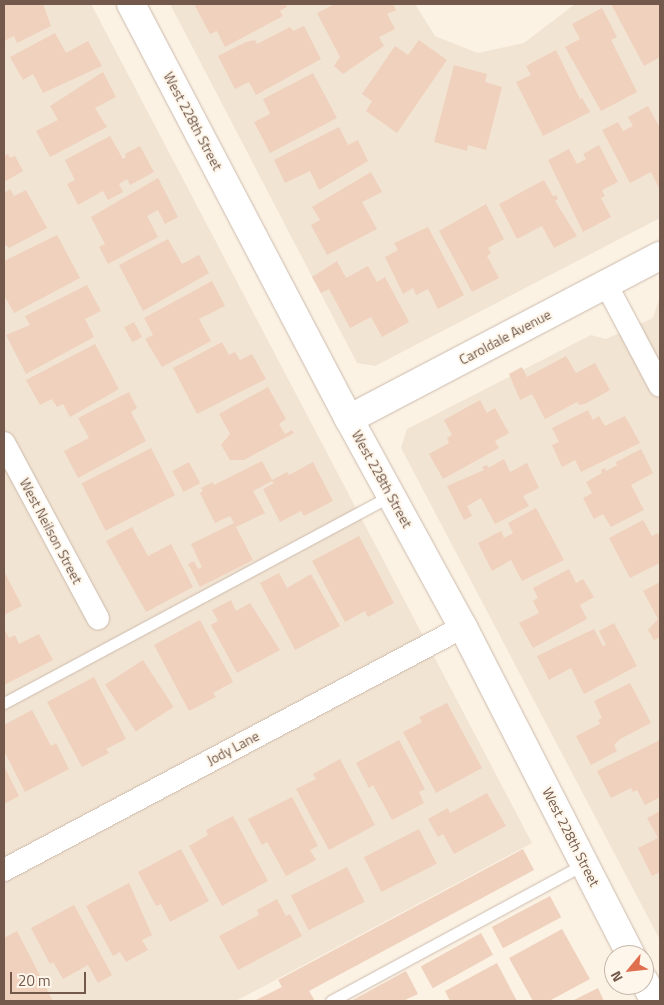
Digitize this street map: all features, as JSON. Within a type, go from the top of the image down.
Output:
[{"type":"street","name":"West 228th Street","points":[[131,4],[349,419],[463,627],[626,945]]},
{"type":"street","name":"Caroldale Avenue","points":[[349,419],[660,256]]},
{"type":"street","points":[[606,284],[660,386]]},
{"type":"street","name":"West Neilson Street","points":[[4,443],[98,618]]},
{"type":"street","name":"Jody Lane","points":[[4,870],[463,627]]},
{"type":"lane","points":[[4,703],[392,495]]},
{"type":"lane","points":[[331,1001],[584,864]]},
{"type":"shaded area","points":[[4,4],[91,4],[532,843],[236,1001],[4,1001]]},
{"type":"shaded area","points":[[170,4],[415,4],[435,36],[478,53],[524,43],[575,4],[660,4],[660,218],[375,366],[357,363]]},
{"type":"shaded area","points":[[660,296],[660,940],[401,448],[407,429],[591,335],[606,339],[653,318]]},
{"type":"building","points":[[4,4],[43,4],[51,26],[17,43],[14,36],[4,41]]},
{"type":"building","points":[[194,4],[285,4],[287,7],[280,11],[283,16],[225,47],[217,31],[210,34]]},
{"type":"building","points":[[335,4],[393,4],[396,10],[387,14],[395,29],[379,37],[384,46],[343,74],[334,66],[340,57],[317,13]]},
{"type":"building","points":[[611,4],[660,4],[660,57],[644,66]]},
{"type":"building","points":[[602,8],[617,37],[611,40],[637,92],[601,111],[565,47],[580,39],[572,24]]},
{"type":"building","points":[[304,26],[321,59],[256,95],[249,82],[235,89],[218,56],[246,42],[255,40],[257,44],[290,27],[293,31]]},
{"type":"building","points":[[55,33],[66,53],[88,41],[102,66],[43,93],[33,74],[23,80],[10,57]]},
{"type":"building","points":[[419,40],[447,60],[397,133],[366,111],[372,101],[362,94],[395,46],[408,55]]},
{"type":"building","points":[[556,50],[580,99],[582,98],[590,112],[543,136],[516,82],[531,75],[526,66]]},
{"type":"building","points":[[454,65],[487,74],[485,82],[502,87],[486,150],[468,145],[467,151],[434,142]]},
{"type":"building","points":[[103,72],[116,97],[95,108],[107,127],[50,157],[36,131],[58,120],[50,106]]},
{"type":"building","points":[[313,73],[337,118],[270,153],[254,122],[270,114],[263,99]]},
{"type":"building","points":[[648,106],[660,128],[660,190],[651,172],[630,183],[602,130],[618,122],[623,131],[633,126],[628,117]]},
{"type":"building","points":[[339,127],[348,145],[358,140],[368,161],[319,190],[310,171],[285,183],[274,160]]},
{"type":"building","points":[[110,136],[123,159],[126,157],[125,154],[140,146],[154,172],[130,185],[127,179],[119,184],[123,192],[108,200],[103,191],[78,205],[67,184],[75,180],[65,160]]},
{"type":"building","points":[[599,145],[618,182],[602,190],[605,196],[601,198],[611,217],[583,232],[548,160],[569,149],[577,164],[586,159],[583,154]]},
{"type":"building","points":[[8,154],[10,158],[15,156],[23,171],[4,182],[4,156]]},
{"type":"building","points":[[371,172],[382,192],[362,202],[377,229],[327,255],[311,225],[320,220],[312,207]]},
{"type":"building","points":[[158,178],[178,217],[165,224],[158,210],[147,216],[158,237],[108,264],[99,247],[105,244],[91,217]]},
{"type":"building","points":[[544,180],[553,196],[556,195],[558,199],[555,201],[577,236],[554,248],[542,226],[517,239],[499,204]]},
{"type":"building","points":[[10,189],[14,196],[26,190],[47,228],[9,248],[4,244],[4,193]]},
{"type":"building","points":[[486,204],[504,239],[488,248],[491,253],[487,256],[499,278],[472,292],[439,231]]},
{"type":"building","points":[[428,227],[464,295],[438,309],[428,289],[416,295],[413,288],[403,294],[385,257],[398,250],[394,243]]},
{"type":"building","points":[[57,235],[80,278],[14,313],[4,295],[4,261]]},
{"type":"building","points":[[168,239],[182,264],[199,255],[209,273],[143,311],[119,265]]},
{"type":"building","points":[[337,261],[346,278],[368,266],[377,282],[385,277],[409,322],[382,337],[371,317],[350,328],[329,289],[321,293],[312,277]]},
{"type":"building","points":[[212,281],[225,306],[199,319],[211,341],[162,367],[145,339],[153,335],[144,318]]},
{"type":"building","points":[[87,285],[101,311],[85,319],[94,337],[26,374],[6,335],[30,325],[25,316]]},
{"type":"building","points":[[134,322],[142,337],[132,342],[124,327]]},
{"type":"building","points":[[222,342],[229,355],[235,352],[240,360],[252,354],[266,379],[197,414],[173,368]]},
{"type":"building","points":[[95,344],[119,389],[70,417],[63,404],[57,407],[52,399],[40,405],[26,380]]},
{"type":"building","points":[[566,356],[576,373],[595,363],[610,390],[585,404],[579,405],[577,402],[545,419],[532,394],[520,400],[509,374],[522,367],[527,377]]},
{"type":"building","points":[[268,387],[286,419],[279,424],[285,434],[292,430],[294,433],[244,460],[230,460],[221,445],[230,434],[219,414]]},
{"type":"building","points":[[129,392],[137,408],[131,412],[146,441],[78,478],[64,451],[89,438],[78,418]]},
{"type":"building","points":[[480,400],[487,413],[495,408],[509,433],[495,441],[499,448],[443,479],[429,454],[449,443],[447,438],[452,435],[444,420]]},
{"type":"building","points":[[588,410],[593,420],[599,416],[605,426],[625,416],[640,443],[581,472],[575,460],[562,467],[552,445],[559,442],[552,428]]},
{"type":"building","points":[[151,448],[175,495],[106,531],[82,483]]},
{"type":"building","points":[[641,449],[653,473],[631,485],[644,510],[611,527],[603,514],[594,519],[583,498],[592,493],[586,482],[602,473],[601,470],[605,468],[606,471],[617,465],[616,462]]},
{"type":"building","points":[[504,459],[510,472],[527,463],[539,488],[523,496],[529,506],[495,524],[481,498],[467,506],[472,516],[464,520],[447,486],[484,470],[482,467],[487,465],[488,468]]},
{"type":"building","points":[[262,461],[272,480],[287,472],[289,475],[313,462],[333,501],[304,516],[301,511],[280,522],[263,489],[274,483],[272,481],[253,491],[265,513],[236,527],[253,560],[200,587],[188,564],[194,561],[198,569],[202,567],[191,544],[234,523],[230,516],[215,523],[200,493],[203,491],[201,488],[213,482],[214,485]]},
{"type":"building","points":[[189,462],[200,483],[183,492],[172,471]]},
{"type":"building","points":[[536,508],[564,560],[522,581],[511,560],[492,571],[478,543],[501,531],[504,538],[513,533],[508,523]]},
{"type":"building","points":[[643,520],[652,536],[658,533],[660,538],[660,563],[630,578],[609,538]]},
{"type":"building","points":[[132,527],[148,556],[171,544],[193,587],[146,612],[106,541]]},
{"type":"building","points":[[359,536],[394,603],[368,617],[365,611],[345,622],[312,561]]},
{"type":"building","points":[[569,569],[576,583],[583,579],[594,597],[580,605],[587,619],[533,648],[519,623],[539,613],[533,601],[538,598],[533,588]]},
{"type":"building","points":[[4,571],[22,606],[4,615]]},
{"type":"building","points":[[279,573],[287,588],[311,574],[340,626],[295,650],[260,583]]},
{"type":"building","points":[[660,582],[660,637],[654,640],[648,630],[658,619],[643,591]]},
{"type":"building","points":[[231,600],[236,611],[250,603],[280,650],[237,673],[211,625],[218,621],[212,610]]},
{"type":"building","points":[[200,620],[233,682],[213,693],[216,697],[189,711],[154,645]]},
{"type":"building","points":[[614,623],[637,666],[584,694],[571,668],[549,680],[537,656],[594,629],[603,646],[606,645],[599,631]]},
{"type":"building","points":[[4,628],[9,638],[15,635],[19,644],[39,634],[53,660],[4,685]]},
{"type":"building","points":[[143,660],[173,707],[136,731],[105,685]]},
{"type":"building","points":[[94,677],[126,739],[106,749],[109,753],[82,767],[47,702]]},
{"type":"building","points":[[630,683],[651,723],[620,739],[614,745],[617,751],[591,765],[576,736],[600,724],[598,720],[602,718],[594,701]]},
{"type":"building","points":[[447,703],[482,768],[436,793],[403,732],[422,722],[419,717]]},
{"type":"building","points":[[32,710],[51,746],[56,743],[69,769],[25,792],[4,751],[4,725]]},
{"type":"building","points":[[399,740],[425,789],[419,792],[424,803],[392,820],[373,785],[369,788],[356,763]]},
{"type":"building","points":[[660,740],[660,797],[645,805],[637,790],[633,792],[631,788],[611,798],[597,771]]},
{"type":"building","points":[[340,759],[375,825],[329,850],[296,789],[316,779],[313,774]]},
{"type":"building","points":[[4,766],[19,796],[4,804]]},
{"type":"building","points":[[487,793],[506,826],[454,854],[443,834],[438,837],[428,819],[448,808],[450,813]]},
{"type":"building","points":[[292,797],[318,846],[310,850],[316,860],[286,876],[267,842],[262,845],[248,819]]},
{"type":"building","points":[[660,811],[660,872],[652,876],[638,848],[658,838],[647,818]]},
{"type":"building","points":[[233,816],[268,881],[222,906],[189,846],[208,835],[206,830]]},
{"type":"building","points":[[419,829],[437,864],[381,892],[364,857]]},
{"type":"building","points":[[181,849],[209,901],[170,922],[161,904],[156,906],[138,872]]},
{"type":"building","points":[[523,849],[534,870],[309,991],[315,1001],[254,1001],[282,987],[278,980]]},
{"type":"building","points":[[347,867],[365,902],[309,930],[291,896]]},
{"type":"building","points":[[129,883],[152,935],[142,940],[148,950],[126,962],[120,952],[113,956],[86,906]]},
{"type":"building","points":[[550,896],[561,917],[503,948],[492,927]]},
{"type":"building","points":[[277,899],[286,916],[290,914],[302,936],[238,970],[219,936],[259,915],[257,910]]},
{"type":"building","points":[[74,905],[112,975],[98,983],[88,965],[63,979],[53,962],[50,964],[31,928]]},
{"type":"building","points":[[562,929],[590,979],[549,1001],[533,1001],[509,958]]},
{"type":"building","points":[[17,931],[53,1001],[4,1001],[4,938]]},
{"type":"building","points":[[481,933],[493,955],[433,988],[421,966]]},
{"type":"building","points":[[497,963],[517,1001],[450,1001],[445,991]]},
{"type":"building","points":[[406,971],[418,994],[403,1001],[351,1001]]},
{"type":"building","points":[[598,988],[604,1001],[572,1001]]}]
